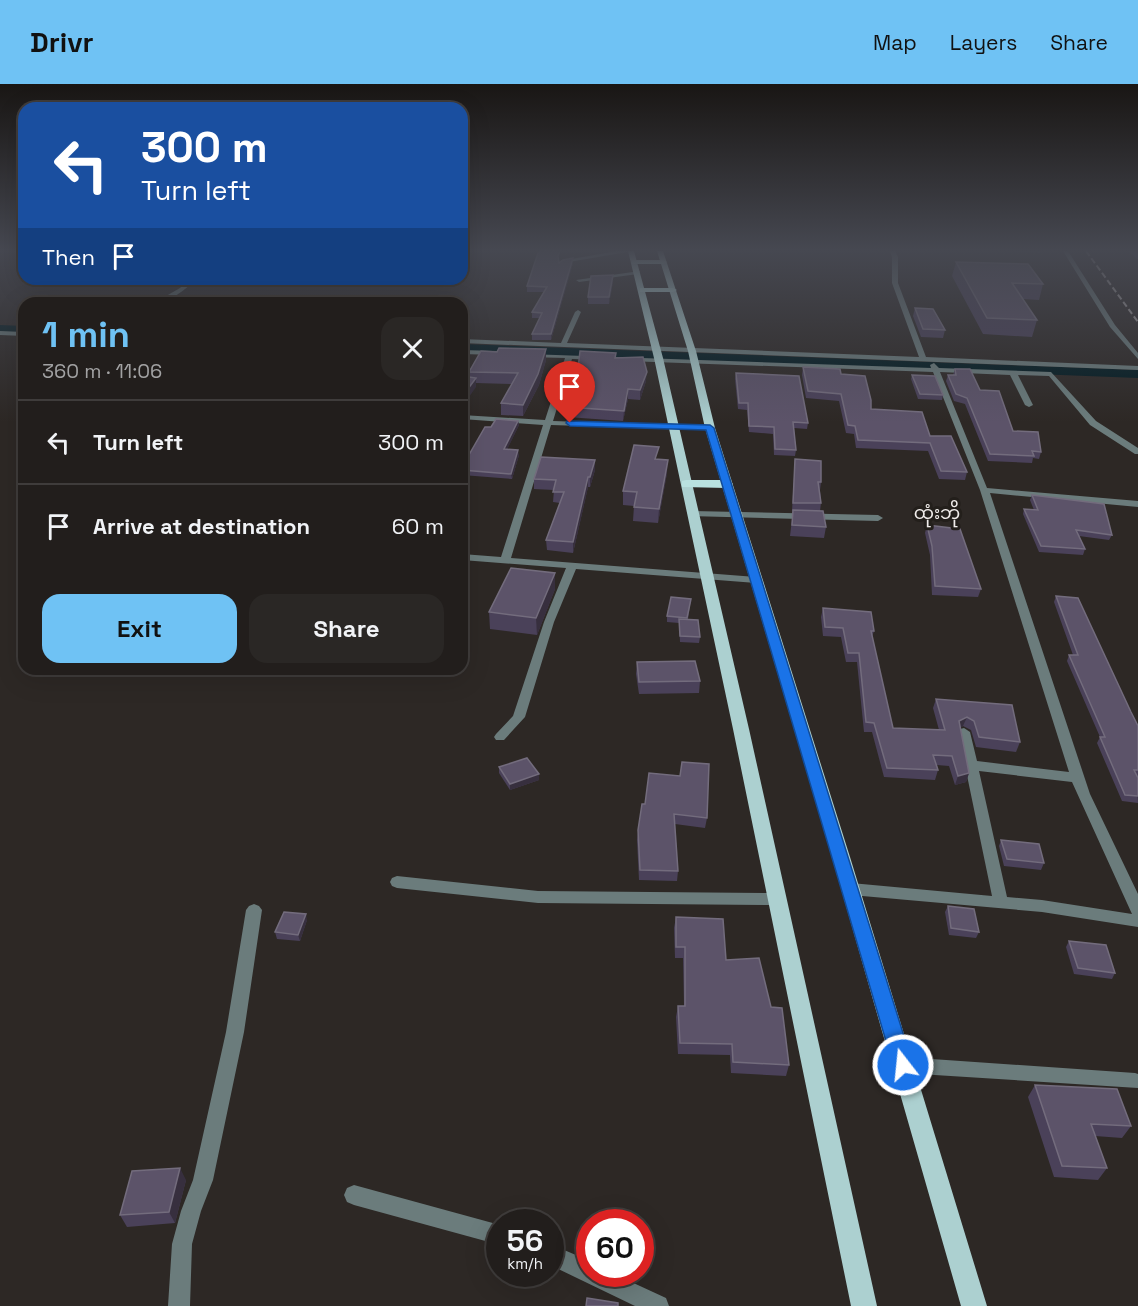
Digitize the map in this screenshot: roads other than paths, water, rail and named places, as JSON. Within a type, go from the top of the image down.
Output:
[{"type":"highway","points":[[686,484],[727,484]]},
{"type":"main road","points":[[648,308],[864,1306]]},
{"type":"main road","points":[[679,308],[693,355],[710,428],[851,889],[974,1306]]},
{"type":"street","points":[[907,308],[984,490],[1083,794],[1138,910]]},
{"type":"street","points":[[1101,308],[1112,326],[1138,357]]},
{"type":"street","points":[[563,345],[578,312]]},
{"type":"street","points":[[0,325],[18,326]]},
{"type":"street","points":[[0,333],[18,334]]},
{"type":"street","points":[[468,341],[563,345],[659,354],[932,364],[1018,369],[1051,374],[1093,423],[1138,452]]},
{"type":"street","points":[[468,352],[510,354]]},
{"type":"street","points":[[522,354],[693,355],[1018,369],[1138,368]]},
{"type":"street","points":[[505,560],[550,423],[569,356]]},
{"type":"street","points":[[1018,369],[1029,405]]},
{"type":"street","points":[[468,417],[550,423],[710,428]]},
{"type":"street","points":[[984,490],[1138,504]]},
{"type":"street","points":[[692,514],[878,518]]},
{"type":"street","points":[[468,557],[706,578],[756,580]]},
{"type":"street","points":[[500,737],[519,717],[549,622],[572,566]]},
{"type":"street","points":[[964,732],[1001,902]]},
{"type":"street","points":[[970,765],[1078,778]]},
{"type":"street","points":[[397,882],[538,897],[776,899]]},
{"type":"street","points":[[851,889],[1001,902],[1138,921]]},
{"type":"street","points":[[179,1306],[182,1244],[203,1180],[235,1032],[254,910]]},
{"type":"street","points":[[903,1065],[1135,1081]]},
{"type":"street","points":[[354,1195],[486,1231]]},
{"type":"street","points":[[619,1287],[658,1306]]},
{"type":"waterway","points":[[0,329],[18,330]]},
{"type":"waterway","points":[[468,348],[1138,374]]},
{"type":"railway","points":[[1128,308],[1138,322]]},
{"type":"district","name":"ထုံးဘို","points":[[937,513]]}]
